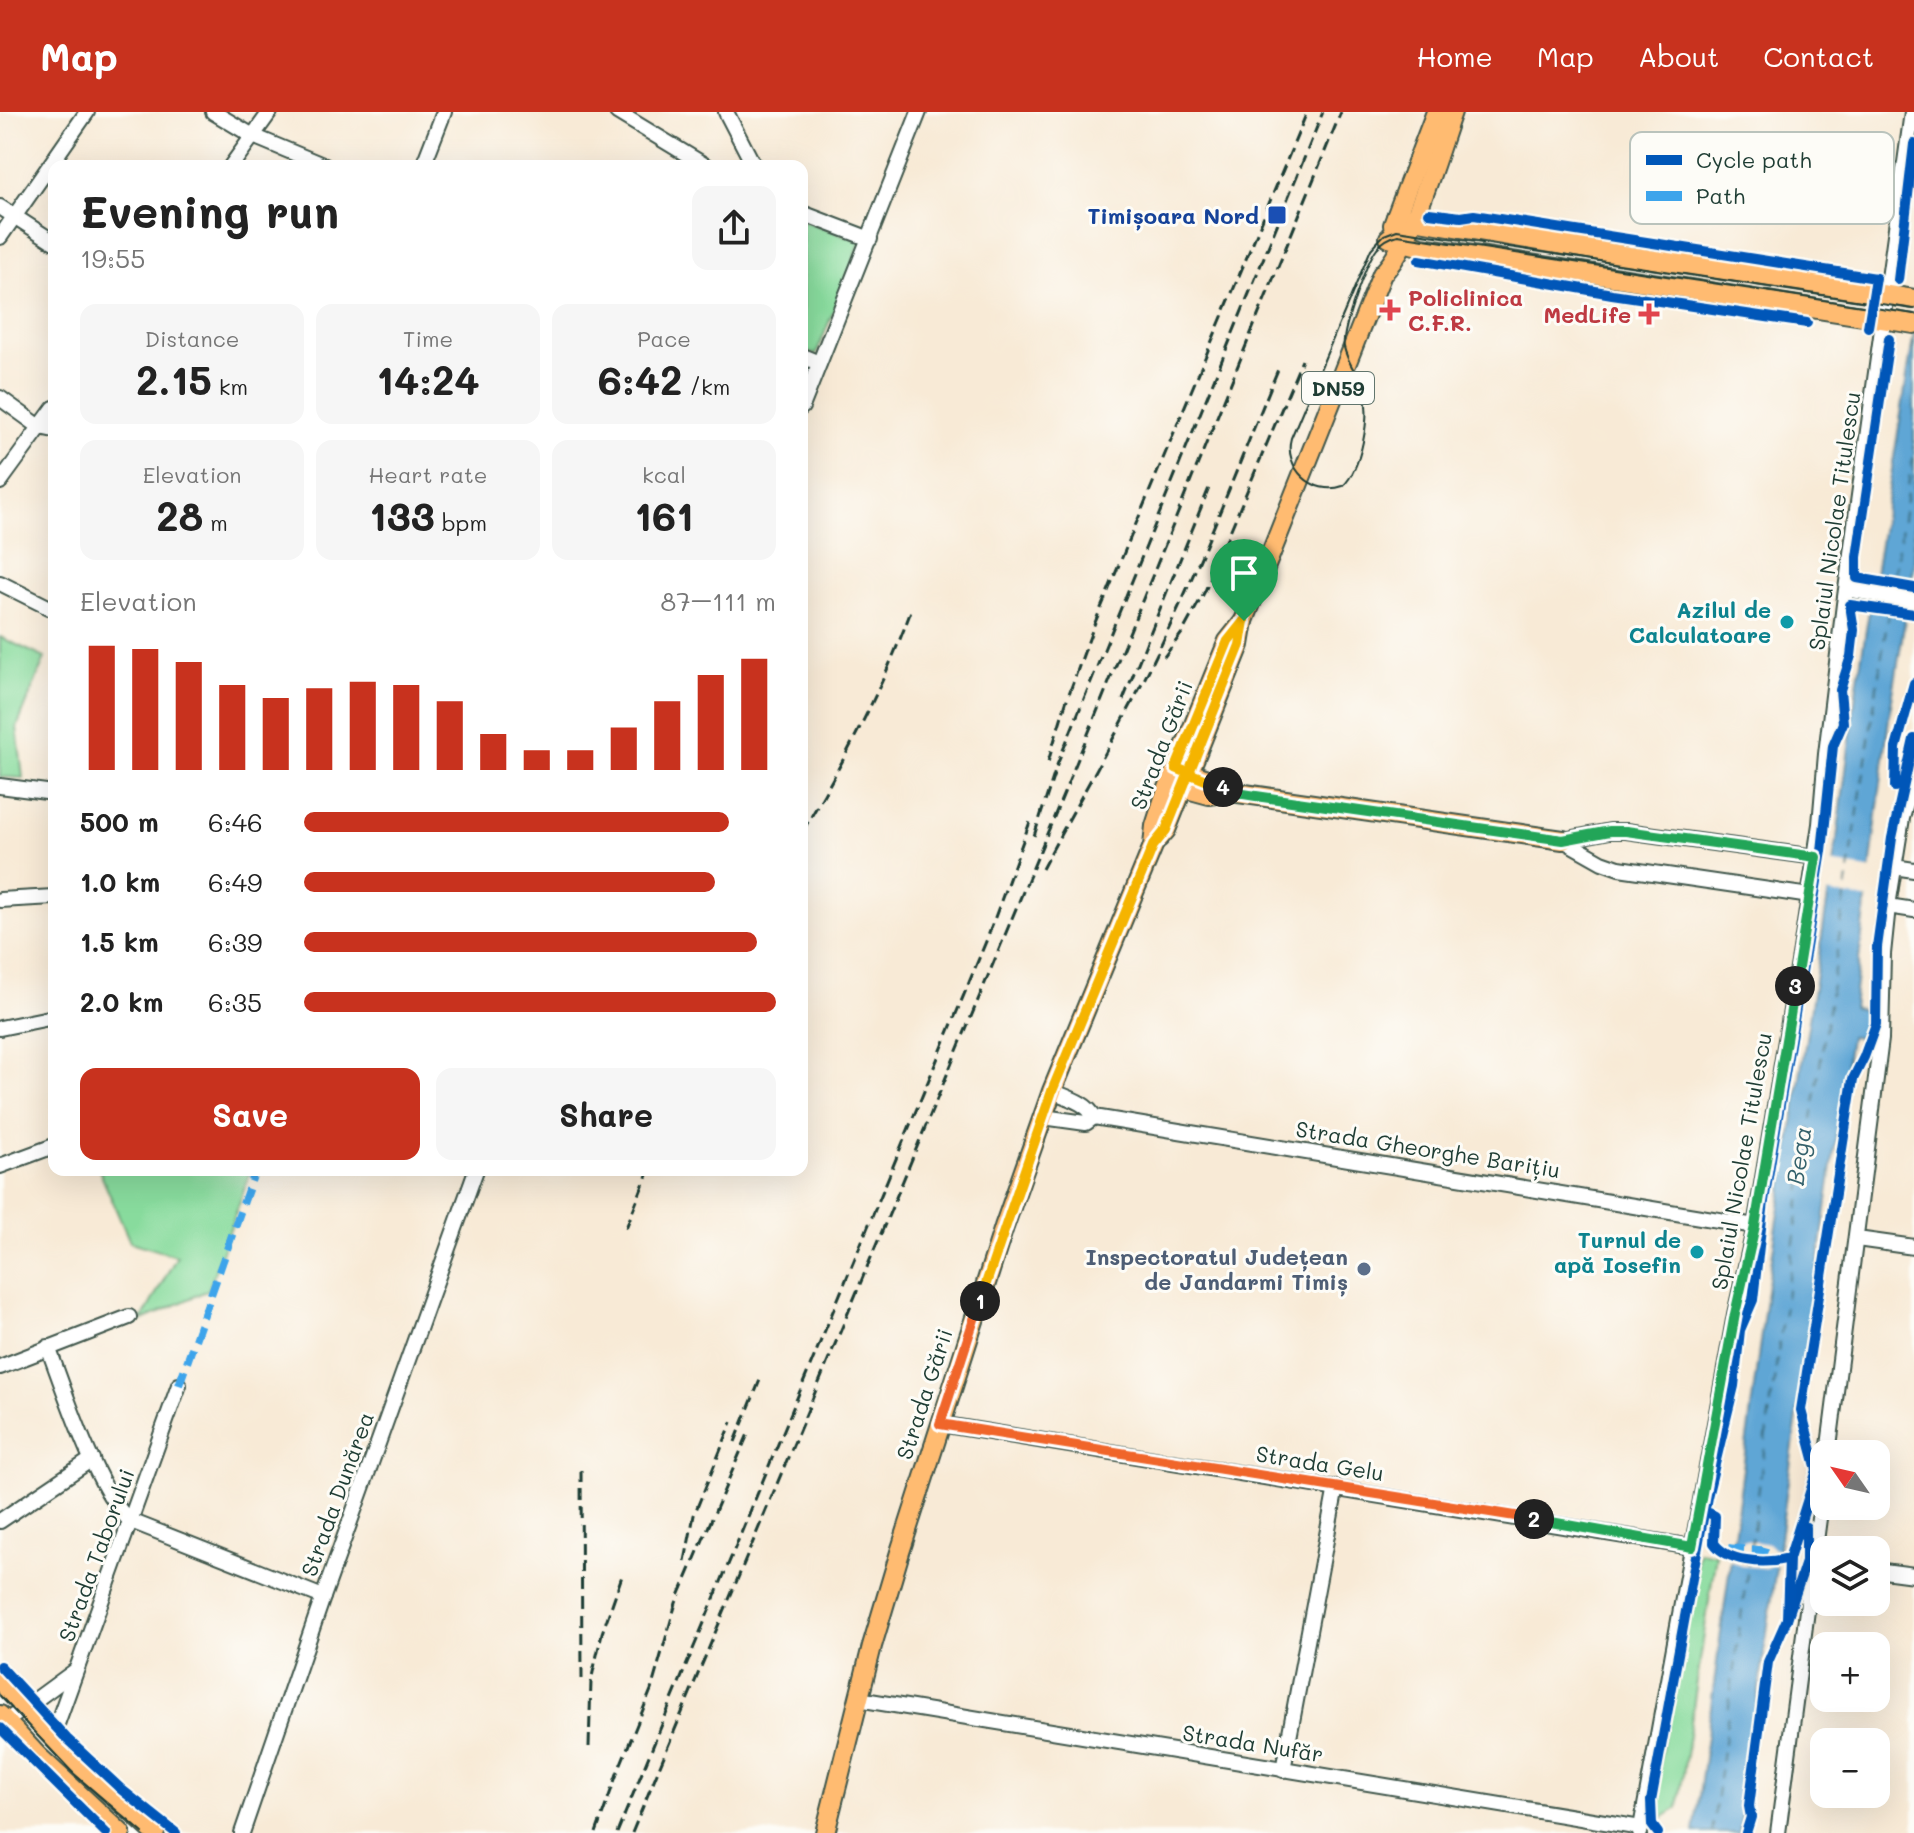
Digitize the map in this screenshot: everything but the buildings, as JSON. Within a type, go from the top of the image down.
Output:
[{"type":"main road","name":"DN59","points":[[1404,219],[1436,112]]},
{"type":"main road","name":"DN59","points":[[1395,240],[1452,112]]},
{"type":"main road","points":[[1404,219],[1900,297]]},
{"type":"main road","points":[[1395,240],[1898,322]]},
{"type":"main road","name":"Strada Gării","points":[[825,1833],[892,1579],[1004,1227],[1052,1091],[1153,846],[1166,830],[1179,778],[1240,645],[1244,621],[1382,274],[1381,263],[1395,240]]},
{"type":"main road","points":[[1179,778],[1209,795],[1231,792],[1563,840]]},
{"type":"main road","points":[[0,1681],[52,1738],[155,1833]]},
{"type":"main road","points":[[2,1721],[121,1833]]},
{"type":"street","points":[[54,160],[87,112]]},
{"type":"street","points":[[213,112],[253,136],[311,160]]},
{"type":"street","points":[[235,160],[270,112]]},
{"type":"street","points":[[425,160],[444,112]]},
{"type":"street","points":[[617,112],[696,160]]},
{"type":"street","points":[[726,112],[751,160]]},
{"type":"street","points":[[808,391],[919,112]]},
{"type":"street","name":"Splaiul Nicolae Titulescu","points":[[1641,1830],[1735,1314],[1755,1226],[1810,896],[1852,590],[1898,322],[1912,112]]},
{"type":"street","points":[[0,237],[48,168]]},
{"type":"street","points":[[0,207],[48,238]]},
{"type":"street","points":[[808,215],[870,239]]},
{"type":"street","points":[[808,358],[819,363]]},
{"type":"street","points":[[0,398],[47,428],[0,482]]},
{"type":"street","points":[[0,583],[48,607]]},
{"type":"street","points":[[1852,590],[1914,601]]},
{"type":"street","points":[[1830,1440],[1881,1039],[1883,954],[1888,906],[1902,818],[1914,776]]},
{"type":"street","points":[[0,786],[48,792]]},
{"type":"street","points":[[1563,840],[1626,831],[1816,857]]},
{"type":"street","points":[[1563,840],[1619,868],[1810,896]]},
{"type":"street","points":[[1894,867],[1914,870]]},
{"type":"street","points":[[0,900],[48,897]]},
{"type":"street","points":[[1888,906],[1914,910]]},
{"type":"street","points":[[0,1028],[48,1018]]},
{"type":"street","name":"Strada Gheorghe Barițiu","points":[[1052,1091],[1086,1106],[1094,1117]]},
{"type":"street","name":"Strada Gheorghe Barițiu","points":[[1043,1117],[1086,1123],[1094,1117],[1755,1226]]},
{"type":"street","points":[[0,1166],[48,1148]]},
{"type":"street","name":"Strada Dunărea","points":[[242,1833],[474,1176]]},
{"type":"street","points":[[1857,1239],[1914,1247]]},
{"type":"street","points":[[0,1367],[129,1317]]},
{"type":"street","points":[[48,1347],[92,1459],[120,1513],[131,1521],[323,1597]]},
{"type":"street","name":"Strada Taborului","points":[[52,1738],[179,1385]]},
{"type":"street","name":"Strada Gelu","points":[[940,1424],[1692,1547]]},
{"type":"street","points":[[0,1521],[92,1459]]},
{"type":"street","points":[[1283,1770],[1336,1487]]},
{"type":"street","points":[[1890,1572],[1914,1575]]},
{"type":"street","points":[[1778,1833],[1810,1616]]},
{"type":"street","points":[[2,1721],[25,1709],[75,1671]]},
{"type":"street","name":"Strada Nufăr","points":[[858,1699],[1641,1830]]},
{"type":"green space","points":[[808,222],[861,241],[816,355],[808,352]]},
{"type":"green space","points":[[0,637],[45,658],[17,727],[23,778],[0,777]]},
{"type":"green space","points":[[102,1176],[249,1176],[208,1290],[141,1321],[177,1256],[130,1242]]},
{"type":"green space","points":[[1699,1551],[1716,1554],[1678,1808],[1653,1824],[1652,1799]]},
{"type":"water","name":"Bega","points":[[1914,334],[1914,565],[1889,718],[1853,1008],[1860,1009],[1868,1017],[1865,1038],[1850,1037],[1739,1833],[1694,1833],[1767,1290],[1837,839],[1857,685]]},
{"type":"pier","points":[[1870,579],[1914,586],[1910,615],[1866,608]]},
{"type":"pier","points":[[1829,863],[1875,870],[1872,900],[1824,893]]},
{"type":"pier","points":[[1745,1540],[1769,1544],[1774,1549],[1782,1550],[1780,1566],[1741,1566],[1727,1559],[1729,1544],[1736,1545]]},
{"type":"ferry route","points":[[1892,592],[1914,447]]},
{"type":"ferry route","points":[[1712,1833],[1798,1217],[1890,602]]},
{"type":"tram line","points":[[1914,309],[1397,230],[1384,235],[1371,249],[1291,438],[1292,459],[1303,477],[1321,487],[1343,486],[1355,468],[1363,442],[1366,403],[1344,347],[1346,327],[1373,255],[1382,243],[1398,235],[1914,314]]},
{"type":"tram line","points":[[0,1696],[74,1774],[143,1833]]},
{"type":"railway","points":[[1048,762],[1094,625],[1307,112]]},
{"type":"railway","points":[[1034,836],[1057,765],[1323,112]]},
{"type":"railway","points":[[632,1833],[1064,793],[1341,112]]},
{"type":"railway","points":[[1164,657],[1182,633],[1205,591],[1302,360]]},
{"type":"railway","points":[[1042,869],[1170,626],[1279,367]]},
{"type":"railway","points":[[1123,700],[1209,488]]},
{"type":"railway","points":[[808,822],[862,723],[912,608]]},
{"type":"railway","points":[[617,1833],[987,939],[1031,819]]},
{"type":"railway","points":[[626,1228],[647,1176]]},
{"type":"railway","points":[[735,1442],[760,1380]]},
{"type":"railway","points":[[685,1561],[694,1515],[732,1422]]},
{"type":"railway","points":[[596,1833],[651,1690],[676,1603],[748,1434]]},
{"type":"railway","points":[[581,1470],[582,1679]]},
{"type":"railway","points":[[589,1747],[591,1681],[602,1633],[622,1576]]},
{"type":"marked path","points":[[179,1385],[253,1176]]},
{"type":"marked path","points":[[1728,1548],[1774,1555]]},
{"type":"cycle path","points":[[1898,280],[1914,144]]},
{"type":"cycle path","points":[[1429,213],[1461,217],[1474,215],[1876,278],[1868,327]]},
{"type":"cycle path","points":[[1419,260],[1612,294],[1807,323]]},
{"type":"cycle path","points":[[1889,339],[1857,557],[1857,578],[1914,588]]},
{"type":"cycle path","points":[[1658,1833],[1652,1825],[1651,1801],[1707,1497],[1734,1386],[1740,1330],[1753,1300],[1764,1201],[1822,851],[1833,746],[1843,723],[1840,690],[1851,656],[1854,630],[1850,605],[1914,614]]},
{"type":"cycle path","points":[[1895,787],[1896,748],[1914,683]]},
{"type":"cycle path","points":[[1787,1619],[1789,1559],[1817,1470],[1801,1410],[1853,1079],[1876,1024],[1877,947],[1892,838],[1914,739]]},
{"type":"cycle path","points":[[1709,1513],[1715,1516],[1714,1543],[1727,1554],[1756,1561],[1785,1559]]},
{"type":"cycle path","points":[[1746,1833],[1751,1817],[1749,1806],[1768,1662],[1787,1619],[1806,1562],[1806,1527]]},
{"type":"cycle path","points":[[0,1666],[67,1739],[122,1790],[176,1833]]},
{"type":"cycle path","points":[[0,1728],[106,1833]]},
{"type":"place","name":"Timișoara Nord","points":[[1277,215]]},
{"type":"place","name":"Policlinica C.F.R.","points":[[1390,310]]},
{"type":"place","name":"MedLife","points":[[1649,314]]},
{"type":"place","name":"Azilul de Calculatoare","points":[[1787,622]]},
{"type":"place","name":"Turnul de apă Iosefin","points":[[1697,1252]]},
{"type":"place","name":"Inspectoratul Județean de Jandarmi Timiș","points":[[1364,1269]]},
{"type":"route","points":[[1244,621],[1228,641],[1176,768],[1189,772],[1213,781],[1231,792],[1563,840],[1626,831],[1816,857],[1755,1226],[1735,1314],[1692,1547],[940,1424],[1052,1091],[1153,846],[1166,830],[1189,772],[1240,645],[1244,621]]}]
